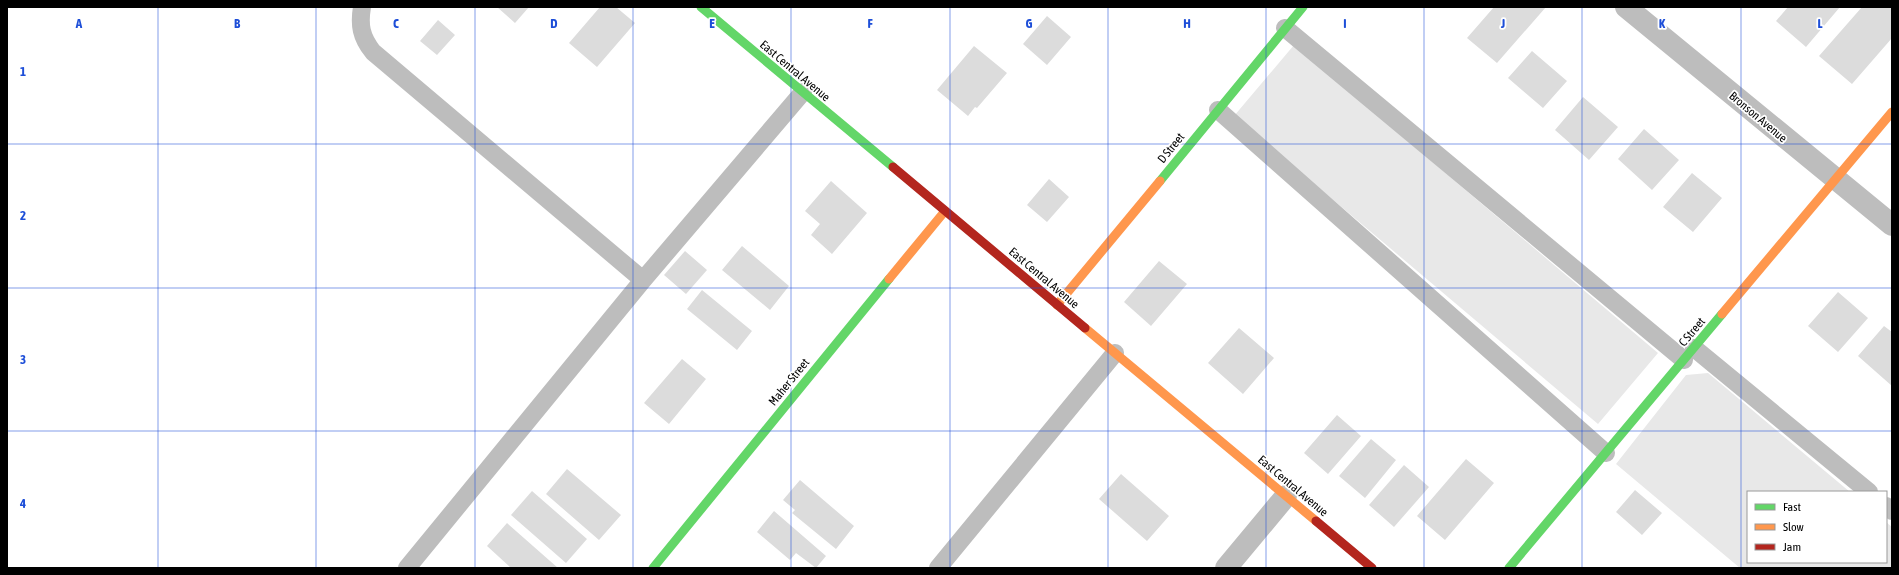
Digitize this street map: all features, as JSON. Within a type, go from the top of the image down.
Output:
[{"type":"street","name":"East Central Avenue","points":[[701,7],[1372,568]]},
{"type":"street","name":"D Street","points":[[1057,305],[1303,7]]},
{"type":"street","name":"Bronson Avenue","points":[[1626,7],[1892,225]]},
{"type":"street","name":"C Street","points":[[1509,568],[1892,112]]},
{"type":"street","name":"Maher Street","points":[[653,568],[945,211]]},
{"type":"street","points":[[1226,568],[1286,496]]},
{"type":"lane","points":[[362,7],[361,30],[364,41],[373,52],[643,280]]},
{"type":"lane","points":[[1285,28],[1689,354],[1868,491]]},
{"type":"lane","points":[[407,568],[643,280],[803,92]]},
{"type":"lane","points":[[1218,110],[1606,453]]},
{"type":"lane","points":[[938,568],[1115,353]]},
{"type":"shaded area","points":[[1294,45],[1658,353],[1598,424],[1234,116]]},
{"type":"shaded area","points":[[1708,373],[1849,491],[1747,491],[1747,563],[1887,563],[1887,523],[1892,527],[1892,568],[1740,568],[1616,464],[1686,375]]},
{"type":"building","points":[[497,7],[529,7],[515,23]]},
{"type":"building","points":[[600,7],[616,7],[635,23],[597,67],[569,43]]},
{"type":"building","points":[[1494,7],[1546,7],[1497,63],[1467,38]]},
{"type":"building","points":[[1788,7],[1840,7],[1806,47],[1776,21]]},
{"type":"building","points":[[1862,7],[1892,7],[1892,38],[1852,84],[1819,56]]},
{"type":"building","points":[[1047,16],[1071,37],[1047,65],[1023,44]]},
{"type":"building","points":[[438,20],[455,35],[437,55],[420,41]]},
{"type":"building","points":[[974,46],[1007,73],[977,108],[975,107],[968,116],[937,90]]},
{"type":"building","points":[[1532,51],[1567,81],[1543,108],[1508,78]]},
{"type":"building","points":[[1583,97],[1618,127],[1589,160],[1555,130]]},
{"type":"building","points":[[1644,129],[1679,160],[1652,190],[1618,159]]},
{"type":"building","points":[[1692,173],[1722,198],[1693,232],[1663,207]]},
{"type":"building","points":[[1049,179],[1069,197],[1047,222],[1027,205]]},
{"type":"building","points":[[831,181],[867,213],[832,254],[811,235],[820,224],[805,211]]},
{"type":"building","points":[[742,246],[789,286],[770,310],[722,270]]},
{"type":"building","points":[[685,251],[707,270],[686,294],[664,275]]},
{"type":"building","points":[[1159,261],[1187,284],[1151,326],[1124,302]]},
{"type":"building","points":[[702,290],[752,331],[737,350],[687,309]]},
{"type":"building","points":[[1838,292],[1868,318],[1838,352],[1808,326]]},
{"type":"building","points":[[1884,326],[1892,332],[1892,386],[1858,356]]},
{"type":"building","points":[[1239,328],[1274,358],[1243,394],[1208,363]]},
{"type":"building","points":[[682,359],[706,379],[669,424],[644,403]]},
{"type":"building","points":[[1337,415],[1361,436],[1328,474],[1304,453]]},
{"type":"building","points":[[1371,439],[1396,460],[1365,498],[1339,476]]},
{"type":"building","points":[[1466,459],[1494,483],[1445,540],[1417,516]]},
{"type":"building","points":[[1404,465],[1429,487],[1394,527],[1369,505]]},
{"type":"building","points":[[567,469],[621,515],[599,540],[546,494]]},
{"type":"building","points":[[1121,474],[1169,516],[1147,541],[1099,499]]},
{"type":"building","points":[[800,480],[854,526],[836,549],[792,513],[795,510],[783,500]]},
{"type":"building","points":[[1635,490],[1662,513],[1642,535],[1616,512]]},
{"type":"building","points":[[532,491],[587,539],[566,563],[511,515]]},
{"type":"building","points":[[774,511],[826,556],[816,568],[796,553],[790,560],[757,532]]},
{"type":"building","points":[[507,523],[558,568],[511,568],[487,546]]},
{"type":"traffic: fast","points":[[701,7],[893,167]]},
{"type":"traffic: fast","points":[[1160,181],[1303,7]]},
{"type":"traffic: fast","points":[[653,568],[889,279]]},
{"type":"traffic: fast","points":[[1509,568],[1722,314]]},
{"type":"traffic: slow","points":[[1722,314],[1892,112]]},
{"type":"traffic: slow","points":[[1057,305],[1160,181]]},
{"type":"traffic: slow","points":[[889,279],[945,211]]},
{"type":"traffic: slow","points":[[1085,328],[1316,521]]},
{"type":"traffic: jam","points":[[893,167],[1085,328]]},
{"type":"traffic: jam","points":[[1316,521],[1372,568]]}]
